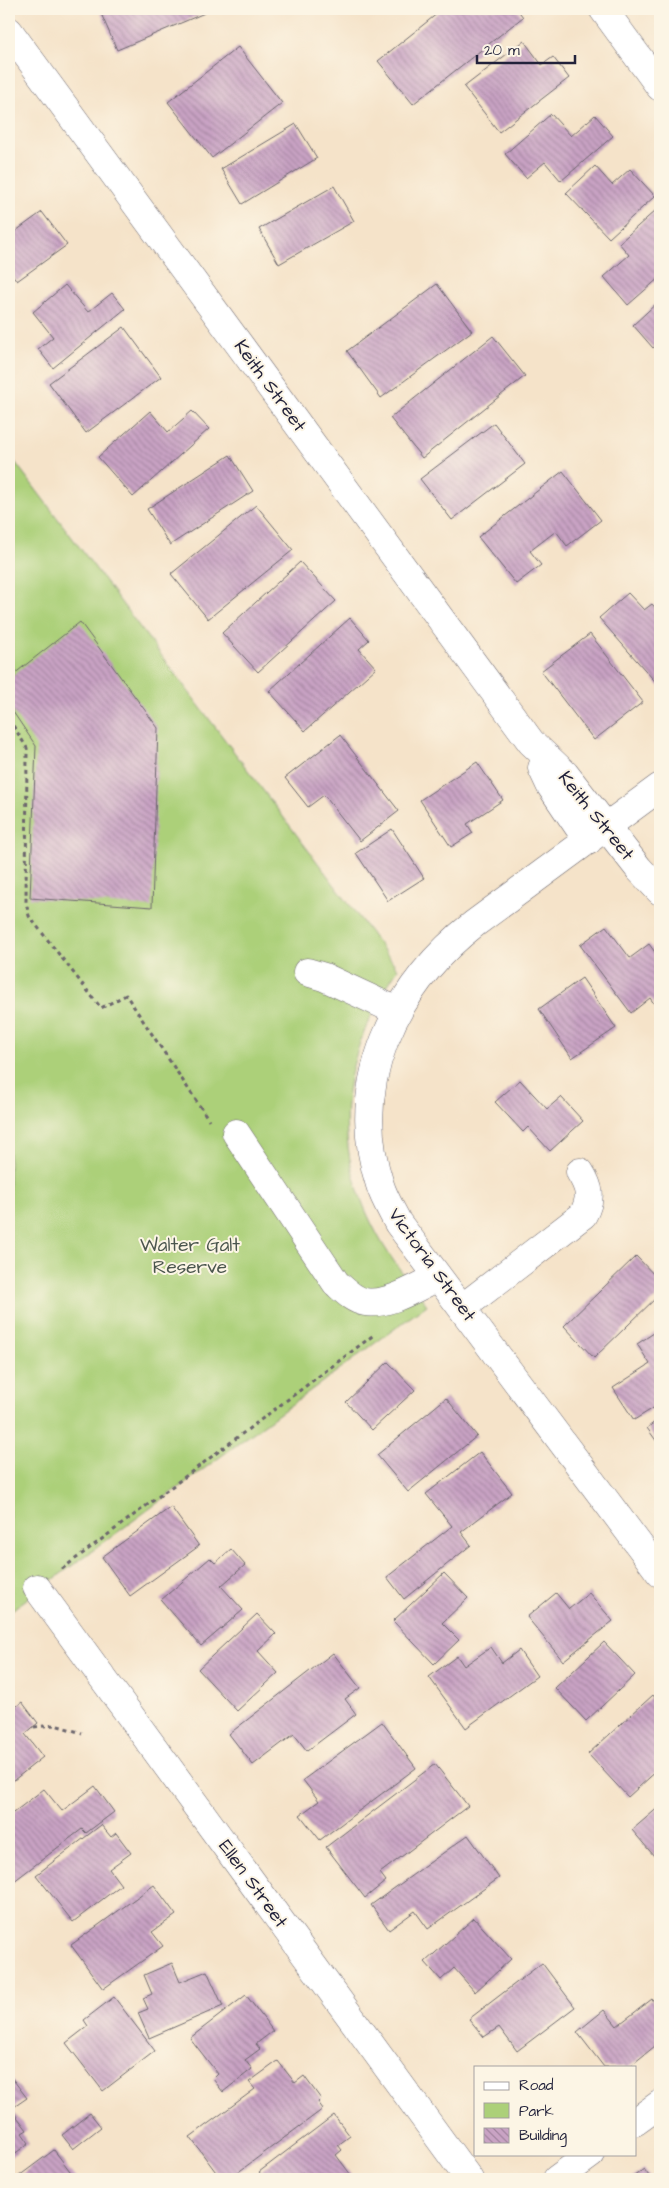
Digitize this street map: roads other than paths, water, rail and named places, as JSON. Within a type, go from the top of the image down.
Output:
[{"type":"street","points":[[603,9],[660,87]]},
{"type":"street","name":"Keith Street","points":[[9,31],[531,742],[550,785],[605,828],[660,875]]},
{"type":"street","name":"Victoria Street","points":[[660,787],[449,943],[414,983],[397,1012],[385,1038],[369,1095],[374,1162],[380,1187],[398,1223],[660,1574]]},
{"type":"street","name":"Keith Street","points":[[605,828],[660,891]]},
{"type":"street","points":[[307,972],[324,977],[397,1012]]},
{"type":"street","points":[[236,1133],[336,1283],[350,1296],[364,1302],[377,1302],[438,1277]]},
{"type":"street","points":[[462,1308],[583,1215],[589,1204],[590,1194],[580,1172]]},
{"type":"street","name":"Ellen Street","points":[[37,1588],[469,2179]]},
{"type":"street","points":[[636,2121],[660,2104]]},
{"type":"street","points":[[557,2179],[588,2156]]},
{"type":"park label","name":"Walter Galt Reserve","points":[[190,1256]]}]
